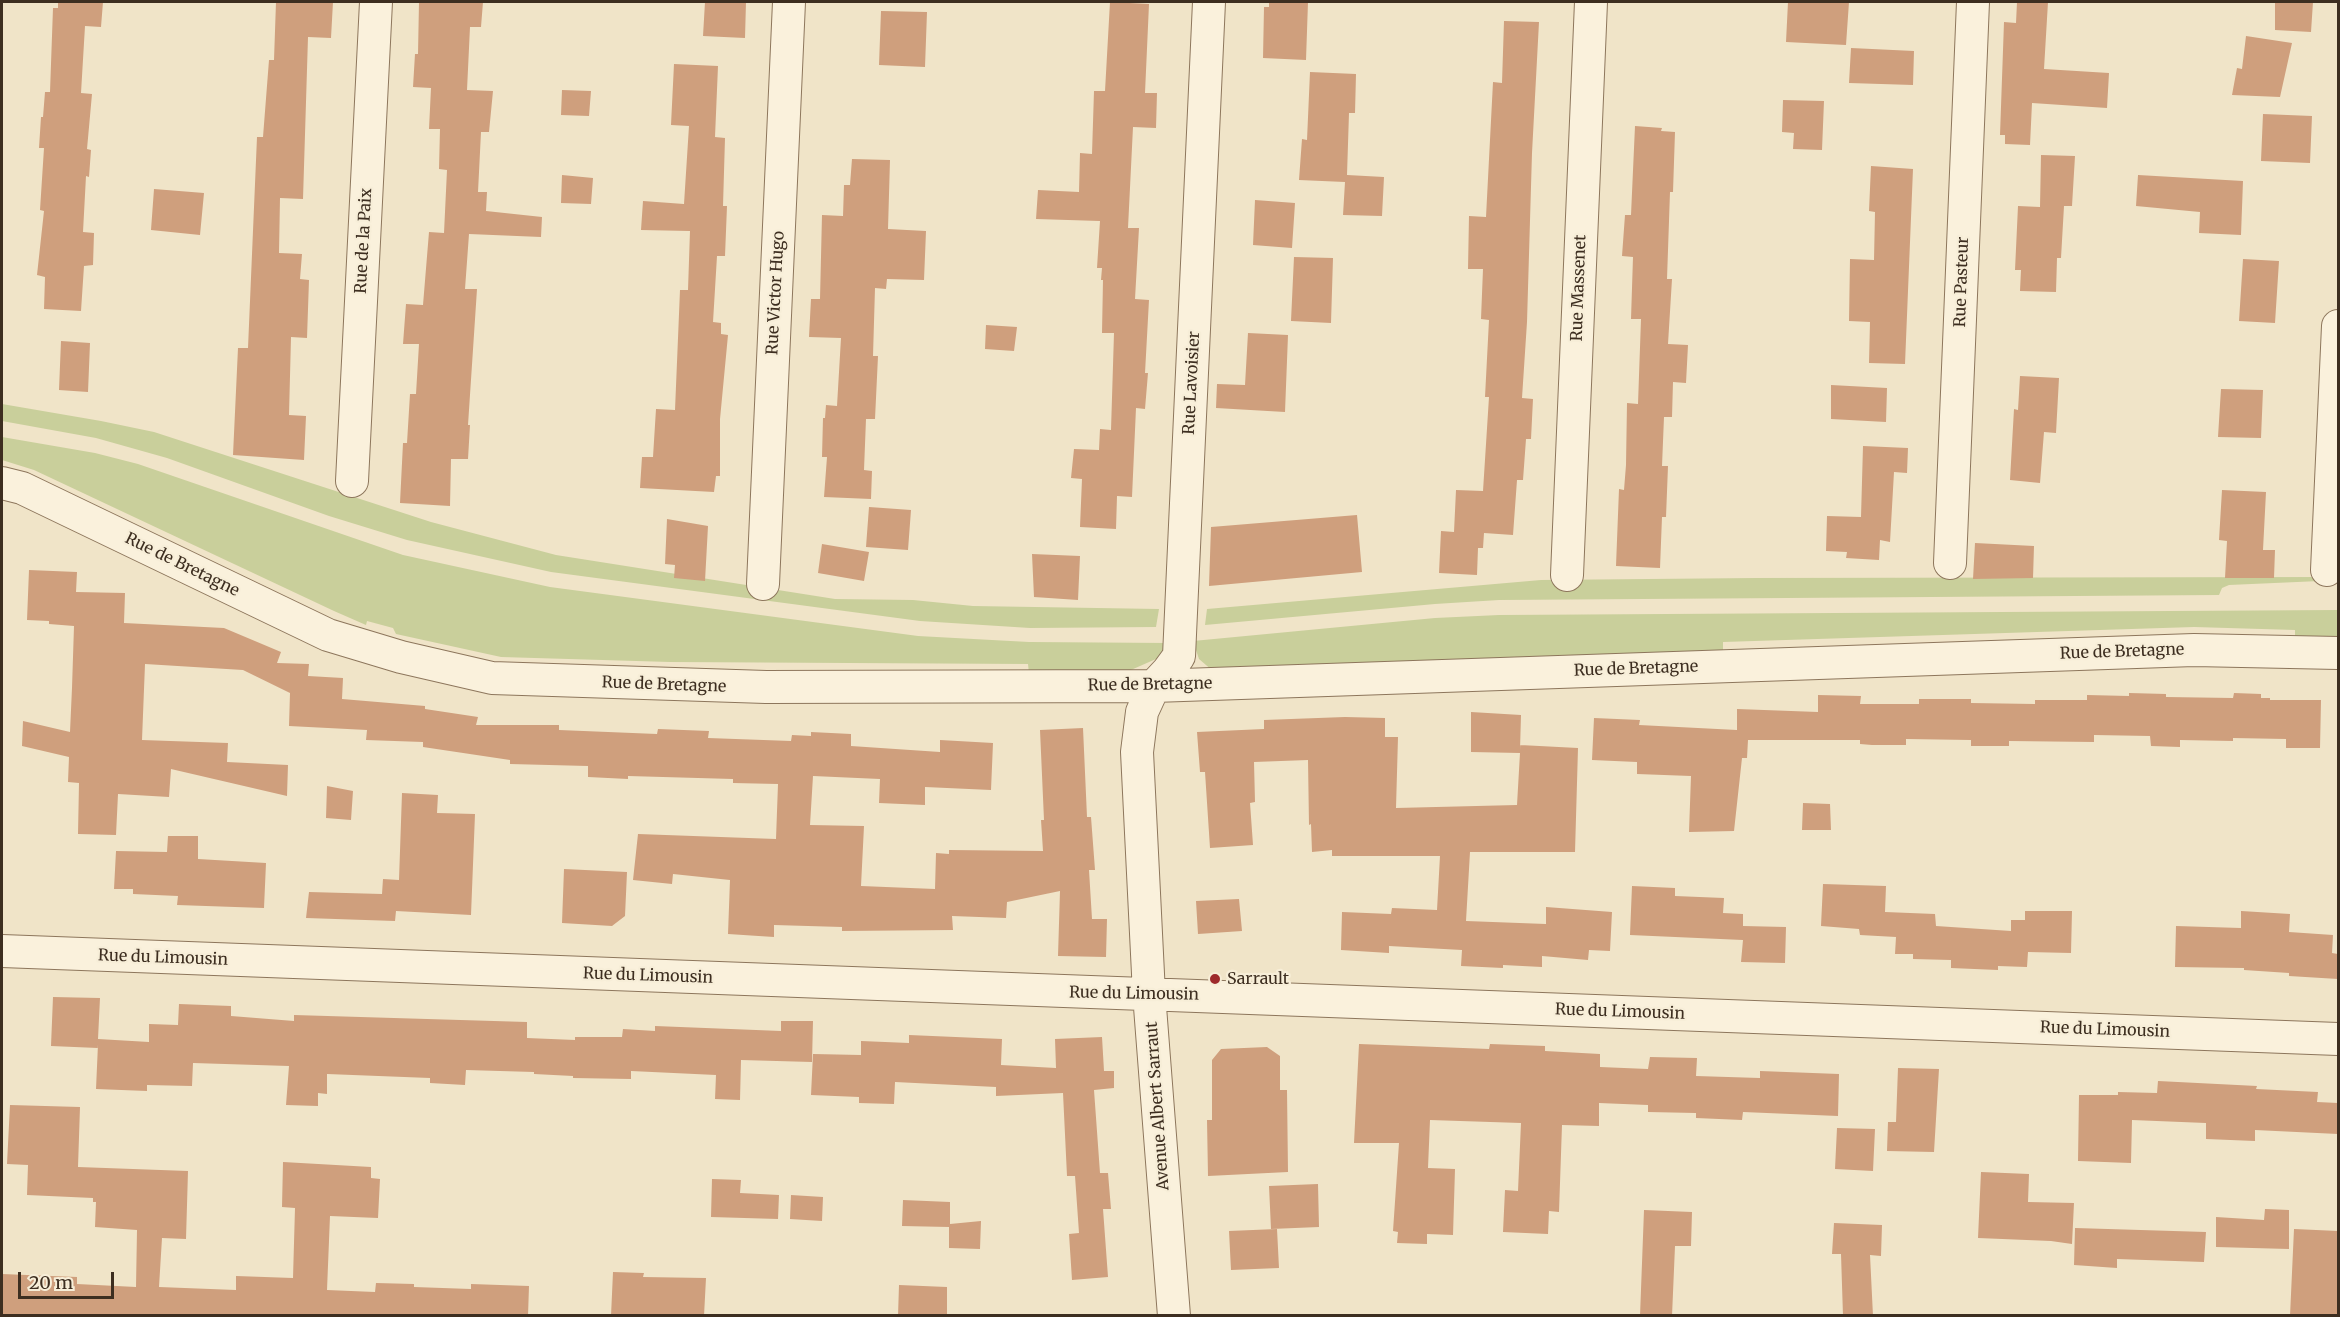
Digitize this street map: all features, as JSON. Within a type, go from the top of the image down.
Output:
[{"type":"street","name":"Rue de la Paix","points":[[352,481],[376,2]]},
{"type":"street","name":"Rue Victor Hugo","points":[[763,584],[789,2]]},
{"type":"street","name":"Rue Lavoisier","points":[[1137,752],[1142,712],[1154,686],[1179,656],[1209,2]]},
{"type":"street","name":"Rue Massenet","points":[[1567,575],[1591,2]]},
{"type":"street","name":"Rue Pasteur","points":[[1950,563],[1973,2]]},
{"type":"street","points":[[2327,570],[2338,326]]},
{"type":"street","name":"Rue de Bretagne","points":[[2,483],[22,488],[328,635],[401,657],[492,678],[766,687],[1154,686],[2194,650],[2338,653]]},
{"type":"street","name":"Avenue Albert Sarraut","points":[[1137,752],[1149,994],[1174,1316]]},
{"type":"street","name":"Rue du Limousin","points":[[2,951],[2338,1039]]},
{"type":"green space","points":[[2,404],[154,432],[431,522],[556,555],[835,599],[913,600],[973,606],[1159,609],[1156,627],[1030,628],[920,621],[551,572],[407,540],[329,516],[167,458],[96,438],[2,421]]},
{"type":"green space","points":[[2,437],[95,453],[138,464],[403,555],[550,587],[918,636],[1029,642],[1168,643],[1164,652],[1156,659],[1124,673],[1029,674],[1028,664],[670,662],[501,657],[396,634],[393,628],[367,621],[366,625],[334,611],[34,470],[2,460]]},
{"type":"green space","points":[[2322,577],[2320,581],[2229,585],[2222,588],[2219,595],[1499,600],[1205,625],[1207,609],[1541,580]]},
{"type":"green space","points":[[2338,610],[2338,642],[2295,641],[2295,630],[2194,627],[1723,642],[1723,655],[1213,671],[1199,659],[1193,641],[1435,618],[1499,615]]},
{"type":"building","points":[[58,2],[103,2],[101,27],[85,26],[81,93],[92,94],[87,149],[91,150],[89,177],[86,176],[83,232],[94,233],[93,265],[84,266],[81,311],[44,309],[45,277],[37,275],[44,211],[40,210],[44,148],[39,148],[41,117],[43,117],[45,92],[50,92],[53,8],[58,8]]},
{"type":"building","points":[[276,2],[333,2],[331,38],[308,37],[303,199],[280,198],[279,253],[302,254],[300,279],[309,280],[307,338],[291,337],[289,415],[306,416],[304,460],[233,455],[238,348],[248,348],[257,137],[263,137],[269,60],[274,60]]},
{"type":"building","points":[[419,2],[483,2],[481,27],[470,27],[467,90],[493,91],[489,132],[481,132],[478,192],[487,192],[486,211],[542,217],[541,237],[469,234],[465,289],[477,289],[468,459],[451,459],[450,506],[400,503],[403,443],[407,443],[410,394],[416,394],[419,344],[403,344],[406,304],[423,305],[429,232],[444,233],[447,170],[439,169],[440,129],[429,129],[431,88],[413,87],[415,54],[418,54]]},
{"type":"building","points":[[705,2],[746,2],[745,38],[703,36]]},
{"type":"building","points":[[1110,2],[1149,4],[1145,93],[1157,93],[1156,128],[1133,127],[1128,228],[1139,228],[1135,299],[1149,300],[1145,373],[1148,373],[1145,409],[1136,408],[1132,497],[1117,496],[1116,529],[1080,527],[1082,479],[1071,478],[1074,449],[1099,450],[1100,429],[1111,430],[1114,333],[1102,333],[1103,280],[1101,280],[1102,268],[1097,268],[1100,221],[1036,219],[1038,190],[1079,192],[1080,153],[1092,154],[1094,91],[1105,91]]},
{"type":"building","points":[[1269,2],[1308,2],[1306,60],[1263,58],[1264,7],[1269,7]]},
{"type":"building","points":[[1788,2],[1849,2],[1846,45],[1786,42]]},
{"type":"building","points":[[2017,2],[2048,2],[2044,69],[2109,73],[2107,108],[2032,103],[2030,145],[2005,144],[2005,135],[2000,135],[2004,22],[2016,23]]},
{"type":"building","points":[[2275,2],[2313,2],[2311,32],[2275,30]]},
{"type":"building","points":[[881,11],[927,12],[925,67],[879,65]]},
{"type":"building","points":[[1504,21],[1539,22],[1522,398],[1533,399],[1531,439],[1526,439],[1523,480],[1517,480],[1513,535],[1484,533],[1483,548],[1478,548],[1477,575],[1439,573],[1441,531],[1454,532],[1456,490],[1483,491],[1489,397],[1485,397],[1489,320],[1481,319],[1483,269],[1468,269],[1469,216],[1486,217],[1493,82],[1502,83]]},
{"type":"building","points":[[2246,36],[2292,43],[2280,97],[2232,95],[2237,68],[2242,69]]},
{"type":"building","points":[[1851,48],[1914,51],[1913,85],[1849,83]]},
{"type":"building","points":[[674,64],[718,66],[715,137],[725,138],[723,206],[727,206],[725,256],[717,256],[713,322],[721,323],[721,334],[728,335],[720,419],[720,476],[716,476],[714,492],[640,488],[642,457],[653,457],[656,409],[675,410],[680,290],[688,290],[690,231],[641,230],[643,201],[684,204],[689,126],[671,125]]},
{"type":"building","points":[[1310,72],[1356,74],[1355,113],[1349,113],[1347,175],[1384,177],[1382,216],[1343,215],[1345,182],[1299,180],[1302,139],[1307,140]]},
{"type":"building","points":[[562,90],[591,91],[589,116],[561,115]]},
{"type":"building","points":[[1783,100],[1824,101],[1822,150],[1793,149],[1794,133],[1782,132]]},
{"type":"building","points":[[2263,114],[2312,116],[2310,163],[2261,161]]},
{"type":"building","points":[[1635,126],[1662,128],[1661,131],[1675,132],[1667,279],[1672,279],[1668,344],[1688,345],[1686,383],[1673,382],[1672,417],[1664,417],[1662,466],[1668,466],[1666,517],[1662,517],[1660,568],[1616,566],[1619,489],[1624,490],[1626,465],[1627,403],[1638,404],[1641,319],[1631,319],[1633,257],[1622,256],[1625,215],[1631,215]]},
{"type":"building","points":[[2041,155],[2075,156],[2072,206],[2064,206],[2061,258],[2057,258],[2056,292],[2020,291],[2021,270],[2015,270],[2018,206],[2040,207]]},
{"type":"building","points":[[852,159],[890,160],[888,229],[926,231],[924,280],[887,279],[886,289],[875,288],[873,356],[878,356],[875,419],[866,419],[864,470],[872,471],[871,499],[824,497],[827,457],[822,457],[823,418],[825,418],[826,405],[837,406],[841,338],[809,337],[811,299],[820,299],[822,215],[843,216],[844,185],[850,185]]},
{"type":"building","points":[[1871,166],[1913,169],[1905,364],[1869,363],[1870,322],[1849,321],[1850,259],[1874,260],[1875,212],[1869,211]]},
{"type":"building","points":[[562,175],[593,178],[591,204],[561,203]]},
{"type":"building","points":[[2138,175],[2243,181],[2241,235],[2199,233],[2200,212],[2136,206]]},
{"type":"building","points":[[154,189],[204,193],[200,235],[151,230]]},
{"type":"building","points":[[1255,200],[1295,203],[1292,248],[1253,245]]},
{"type":"building","points":[[1294,257],[1333,258],[1331,323],[1291,321]]},
{"type":"building","points":[[2243,259],[2279,261],[2275,323],[2239,321]]},
{"type":"building","points":[[986,325],[1017,327],[1014,351],[985,349]]},
{"type":"building","points":[[1248,333],[1288,335],[1285,412],[1216,408],[1217,384],[1245,385]]},
{"type":"building","points":[[61,341],[90,343],[88,392],[59,390]]},
{"type":"building","points":[[2020,376],[2059,378],[2056,433],[2044,432],[2040,483],[2010,480],[2014,409],[2018,410]]},
{"type":"building","points":[[1831,385],[1887,388],[1886,422],[1831,419]]},
{"type":"building","points":[[2221,389],[2263,390],[2261,438],[2218,437]]},
{"type":"building","points":[[1863,446],[1908,448],[1907,473],[1894,472],[1890,542],[1880,540],[1879,560],[1846,558],[1847,552],[1826,551],[1827,516],[1861,517]]},
{"type":"building","points":[[2222,490],[2266,492],[2263,550],[2275,550],[2274,578],[2225,578],[2227,541],[2219,540]]},
{"type":"building","points":[[869,507],[911,510],[908,550],[866,547]]},
{"type":"building","points":[[1357,515],[1362,572],[1209,586],[1211,527]]},
{"type":"building","points":[[667,519],[708,526],[705,581],[674,578],[675,565],[665,564]]},
{"type":"building","points":[[1975,543],[2034,546],[2033,578],[1973,579]]},
{"type":"building","points":[[822,544],[869,552],[864,581],[818,573]]},
{"type":"building","points":[[1032,554],[1080,556],[1078,600],[1034,597]]},
{"type":"building","points":[[29,570],[77,572],[76,592],[125,593],[124,623],[224,628],[281,652],[277,663],[309,664],[308,676],[343,678],[342,699],[425,706],[425,709],[478,717],[476,725],[559,725],[559,730],[657,734],[658,729],[709,731],[708,738],[791,741],[792,735],[811,736],[811,732],[851,734],[851,746],[940,752],[940,740],[993,743],[991,790],[925,787],[925,805],[879,803],[880,779],[813,776],[810,825],[864,826],[861,886],[935,889],[936,853],[949,854],[949,850],[1043,851],[1040,730],[1083,728],[1087,817],[1091,817],[1095,870],[1089,870],[1092,919],[1107,919],[1106,957],[1058,956],[1060,891],[1007,902],[1006,918],[952,916],[953,930],[842,931],[842,927],[774,925],[774,937],[728,934],[730,880],[673,874],[672,884],[633,880],[638,834],[776,839],[778,784],[733,783],[733,779],[588,777],[588,766],[510,764],[510,760],[423,747],[423,742],[366,740],[367,730],[289,726],[290,693],[243,670],[145,664],[142,740],[228,743],[227,762],[288,765],[287,796],[171,769],[169,797],[118,794],[116,835],[78,834],[79,783],[68,782],[69,757],[22,746],[23,721],[70,732],[72,688],[74,626],[27,620]]},
{"type":"building","points":[[2129,693],[2166,694],[2166,697],[2233,698],[2234,693],[2261,694],[2261,698],[2270,698],[2270,700],[2321,700],[2320,748],[2286,748],[2286,739],[2233,738],[2233,741],[2180,740],[2180,747],[2151,746],[2150,736],[2094,735],[2094,742],[2009,741],[2009,746],[1971,746],[1971,740],[1906,739],[1906,745],[1872,745],[1860,744],[1860,740],[1748,740],[1747,758],[1742,758],[1734,831],[1689,832],[1691,776],[1637,774],[1637,762],[1592,760],[1594,718],[1640,720],[1639,725],[1737,730],[1737,709],[1818,712],[1818,695],[1861,696],[1860,704],[1919,704],[1919,699],[1971,699],[1971,703],[2035,704],[2035,700],[2087,700],[2087,695],[2129,696]]},
{"type":"building","points":[[1471,712],[1521,715],[1520,745],[1578,748],[1575,852],[1470,852],[1466,921],[1546,924],[1546,907],[1612,912],[1610,951],[1589,950],[1588,960],[1542,956],[1542,967],[1503,965],[1503,968],[1461,966],[1462,950],[1389,946],[1389,953],[1341,950],[1342,912],[1391,914],[1392,908],[1437,910],[1440,856],[1332,856],[1332,850],[1312,852],[1311,824],[1309,825],[1308,760],[1254,762],[1255,802],[1250,803],[1253,845],[1210,848],[1205,772],[1200,772],[1197,732],[1264,729],[1264,720],[1385,718],[1385,737],[1398,737],[1396,808],[1517,805],[1520,753],[1471,752]]},
{"type":"building","points":[[327,786],[353,791],[351,820],[326,818]]},
{"type":"building","points":[[402,793],[438,795],[437,813],[475,814],[471,915],[396,911],[395,921],[306,918],[309,892],[382,894],[383,879],[399,880]]},
{"type":"building","points":[[1803,803],[1830,804],[1831,830],[1802,830]]},
{"type":"building","points":[[168,836],[198,836],[198,859],[266,863],[264,908],[177,905],[178,896],[133,894],[133,889],[114,889],[116,851],[167,852]]},
{"type":"building","points":[[564,869],[627,872],[625,916],[612,926],[562,923]]},
{"type":"building","points":[[1823,884],[1886,886],[1885,912],[1935,914],[1936,926],[2011,931],[2011,920],[2025,920],[2025,911],[2072,911],[2071,953],[2028,952],[2027,967],[1998,966],[1998,970],[1951,968],[1951,960],[1913,959],[1913,954],[1895,954],[1896,937],[1860,935],[1859,929],[1821,926]]},
{"type":"building","points":[[1632,886],[1675,888],[1675,896],[1724,898],[1723,913],[1743,914],[1743,926],[1786,927],[1785,963],[1741,962],[1743,940],[1630,935]]},
{"type":"building","points":[[1239,899],[1242,931],[1198,934],[1196,901]]},
{"type":"building","points":[[2241,911],[2290,914],[2289,932],[2333,935],[2332,953],[2338,954],[2338,979],[2289,976],[2289,973],[2244,970],[2244,968],[2175,967],[2176,926],[2241,928]]},
{"type":"building","points":[[53,997],[100,998],[98,1039],[149,1042],[149,1024],[178,1025],[179,1004],[231,1006],[231,1016],[294,1021],[294,1015],[527,1022],[527,1038],[575,1040],[575,1037],[622,1037],[623,1029],[655,1031],[655,1026],[781,1031],[781,1021],[813,1021],[812,1062],[741,1060],[740,1100],[715,1099],[716,1075],[631,1071],[631,1079],[573,1078],[573,1076],[534,1074],[534,1072],[466,1070],[465,1085],[430,1083],[430,1078],[327,1074],[327,1094],[318,1093],[318,1106],[286,1105],[289,1066],[193,1063],[192,1086],[147,1085],[147,1091],[96,1089],[98,1048],[51,1046]]},
{"type":"building","points":[[909,1035],[1002,1039],[1001,1065],[1056,1068],[1055,1039],[1102,1037],[1104,1071],[1114,1071],[1114,1088],[1094,1090],[1100,1173],[1108,1173],[1111,1209],[1103,1209],[1108,1277],[1072,1280],[1069,1234],[1079,1233],[1075,1176],[1067,1176],[1063,1093],[996,1096],[996,1087],[895,1082],[894,1104],[859,1103],[859,1097],[811,1095],[813,1054],[861,1055],[861,1041],[909,1043]]},
{"type":"building","points":[[1359,1044],[1489,1049],[1490,1044],[1545,1046],[1545,1051],[1600,1054],[1600,1067],[1648,1069],[1650,1057],[1697,1058],[1696,1076],[1760,1078],[1760,1071],[1839,1074],[1838,1116],[1743,1112],[1742,1120],[1696,1118],[1696,1113],[1648,1112],[1648,1105],[1599,1103],[1599,1126],[1562,1125],[1559,1212],[1549,1211],[1548,1234],[1503,1232],[1505,1190],[1518,1191],[1521,1123],[1430,1120],[1428,1168],[1455,1169],[1453,1235],[1427,1234],[1427,1244],[1397,1243],[1398,1232],[1393,1231],[1399,1143],[1354,1143]]},
{"type":"building","points":[[1267,1047],[1280,1056],[1280,1090],[1287,1090],[1288,1172],[1208,1176],[1207,1120],[1212,1120],[1212,1060],[1221,1049]]},
{"type":"building","points":[[1898,1068],[1939,1069],[1934,1152],[1887,1151],[1888,1122],[1896,1122]]},
{"type":"building","points":[[2158,1081],[2257,1086],[2256,1089],[2318,1092],[2317,1102],[2338,1103],[2338,1134],[2255,1130],[2255,1141],[2206,1139],[2206,1123],[2132,1120],[2131,1163],[2078,1161],[2079,1095],[2118,1095],[2118,1092],[2157,1093]]},
{"type":"building","points":[[10,1105],[80,1107],[78,1167],[188,1171],[186,1239],[162,1238],[159,1287],[236,1290],[236,1276],[293,1278],[295,1208],[282,1207],[283,1162],[371,1167],[371,1178],[380,1179],[378,1218],[330,1216],[327,1290],[375,1292],[376,1283],[471,1289],[471,1284],[529,1286],[528,1316],[2,1316],[2,1274],[77,1277],[77,1284],[136,1287],[137,1230],[95,1227],[96,1202],[93,1202],[93,1198],[27,1195],[28,1165],[7,1164]]},
{"type":"building","points":[[1837,1128],[1875,1129],[1873,1171],[1835,1169]]},
{"type":"building","points":[[1981,1172],[2029,1174],[2028,1202],[2074,1203],[2072,1244],[1978,1238]]},
{"type":"building","points":[[712,1179],[741,1180],[740,1193],[779,1195],[778,1219],[711,1217]]},
{"type":"building","points":[[1318,1184],[1319,1227],[1271,1229],[1269,1186]]},
{"type":"building","points":[[791,1195],[823,1197],[822,1221],[790,1219]]},
{"type":"building","points":[[903,1200],[950,1202],[950,1224],[981,1221],[980,1249],[949,1248],[949,1227],[902,1226]]},
{"type":"building","points":[[2265,1209],[2289,1210],[2289,1249],[2216,1247],[2216,1217],[2264,1220]]},
{"type":"building","points":[[1644,1210],[1692,1212],[1691,1246],[1675,1246],[1672,1316],[1640,1316]]},
{"type":"building","points":[[1834,1223],[1882,1225],[1881,1256],[1870,1255],[1873,1316],[1843,1316],[1841,1254],[1832,1254]]},
{"type":"building","points":[[2075,1228],[2206,1232],[2204,1262],[2117,1259],[2117,1268],[2074,1265]]},
{"type":"building","points":[[1277,1229],[1279,1268],[1231,1270],[1229,1231]]},
{"type":"building","points":[[2294,1229],[2338,1231],[2338,1316],[2290,1316]]},
{"type":"building","points":[[613,1272],[644,1273],[643,1277],[706,1278],[704,1316],[611,1316]]},
{"type":"building","points":[[899,1285],[947,1287],[947,1316],[898,1316]]},
{"type":"place","name":"Sarrault","points":[[1215,979]]}]
